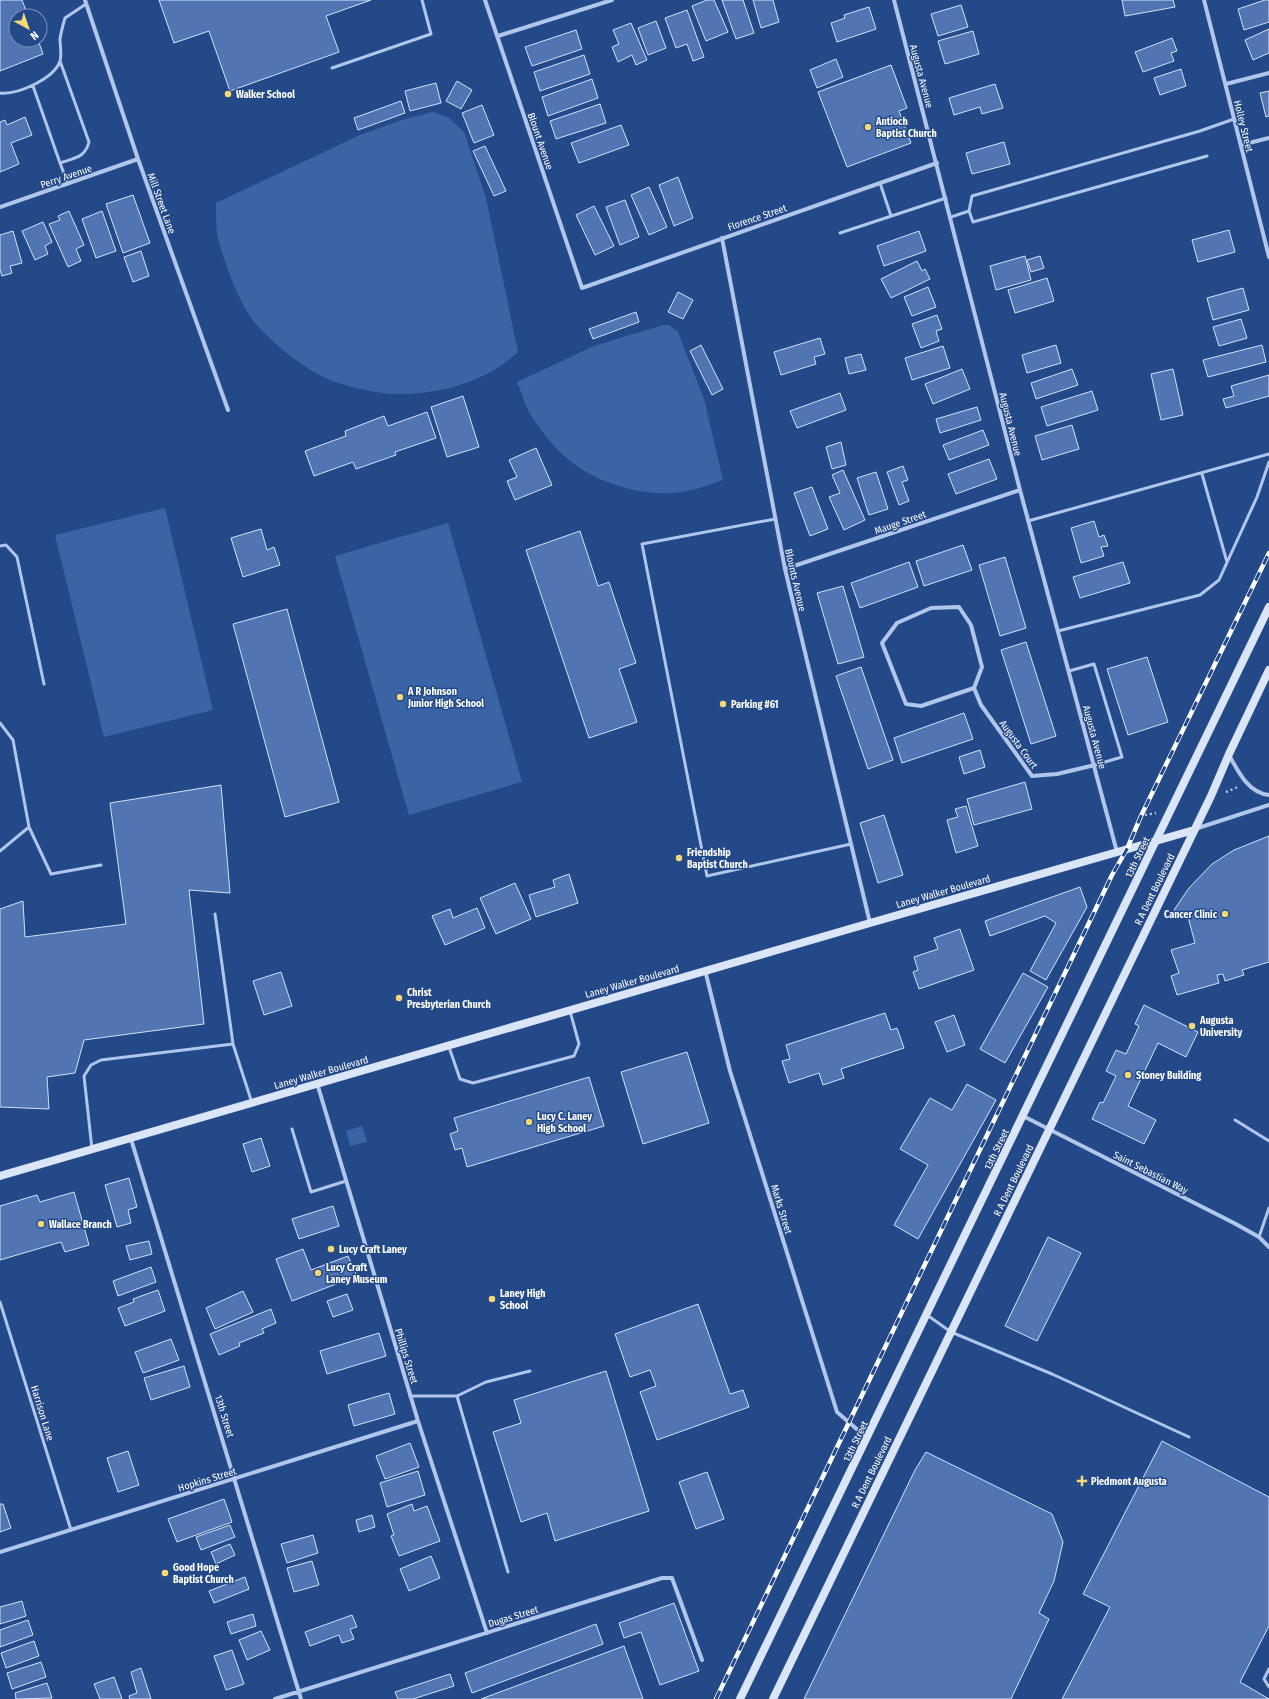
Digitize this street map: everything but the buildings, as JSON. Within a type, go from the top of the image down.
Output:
[{"type":"main road","name":"13th Street","points":[[740,1699],[868,1438],[1157,840],[1224,697],[1269,607]]},
{"type":"main road","name":"R A Dent Boulevard","points":[[773,1699],[1211,796],[1228,754],[1269,670]]},
{"type":"main road","name":"Laney Walker Boulevard","points":[[0,1176],[870,922],[1194,830]]},
{"type":"street","name":"Blount Avenue","points":[[485,0],[582,288]]},
{"type":"street","points":[[498,36],[612,0]]},
{"type":"street","name":"Augusta Avenue","points":[[894,0],[1028,521],[1117,852]]},
{"type":"street","name":"Holley Street","points":[[1204,0],[1269,256]]},
{"type":"street","name":"Mill Street Lane","points":[[86,2],[138,159],[228,410]]},
{"type":"street","points":[[1226,84],[1269,73]]},
{"type":"street","points":[[1241,145],[1269,138]]},
{"type":"street","name":"Perry Avenue","points":[[0,207],[138,159]]},
{"type":"street","name":"Florence Street","points":[[582,288],[937,163]]},
{"type":"street","name":"Blounts Avenue","points":[[722,238],[785,570],[870,922]]},
{"type":"street","name":"Mauge Street","points":[[785,570],[1020,490]]},
{"type":"street","points":[[959,607],[971,625],[982,667],[974,688],[921,706],[906,704],[882,643],[897,623],[931,608],[959,607]]},
{"type":"street","name":"Augusta Court","points":[[974,688],[981,705],[1032,776],[1057,774],[1094,766]]},
{"type":"street","points":[[1228,754],[1241,776],[1248,784],[1255,790],[1269,795]]},
{"type":"street","name":"Laney Walker Boulevard","points":[[1194,830],[1269,805]]},
{"type":"street","name":"Marks Street","points":[[705,970],[730,1071],[837,1412],[868,1438]]},
{"type":"street","name":"Phillips Street","points":[[317,1083],[410,1396],[486,1633]]},
{"type":"street","name":"Saint Sebastian Way","points":[[1023,1116],[1234,1223],[1259,1237],[1269,1247]]},
{"type":"street","name":"13th Street","points":[[131,1139],[301,1699]]},
{"type":"street","name":"Hopkins Street","points":[[0,1552],[418,1421]]},
{"type":"street","name":"Dugas Street","points":[[275,1699],[662,1578],[672,1578],[702,1660]]},
{"type":"lane","points":[[332,68],[432,34],[422,0]]},
{"type":"lane","points":[[60,163],[80,156],[87,151],[89,142],[60,61],[60,37],[65,18],[86,2]]},
{"type":"lane","points":[[0,93],[8,94],[33,86],[48,77],[60,61]]},
{"type":"lane","points":[[33,86],[68,184]]},
{"type":"lane","points":[[1208,156],[973,222],[969,211],[972,196],[1200,131],[1234,119]]},
{"type":"lane","points":[[880,183],[891,216]]},
{"type":"lane","points":[[840,233],[946,198]]},
{"type":"lane","points":[[951,217],[969,211]]},
{"type":"lane","points":[[1028,521],[1202,474],[1269,454]]},
{"type":"lane","points":[[1058,631],[1200,595],[1219,580],[1257,497],[1269,462]]},
{"type":"lane","points":[[1202,474],[1227,562]]},
{"type":"lane","points":[[775,519],[642,544],[708,876],[851,844]]},
{"type":"lane","points":[[0,546],[6,545],[16,557],[44,684]]},
{"type":"lane","points":[[1069,671],[1094,664],[1122,757],[1094,766]]},
{"type":"lane","points":[[0,723],[13,740],[30,827],[51,874],[101,865]]},
{"type":"lane","points":[[0,851],[30,827]]},
{"type":"lane","points":[[215,914],[233,1044],[252,1103]]},
{"type":"lane","points":[[449,1045],[460,1079],[473,1083],[574,1056],[579,1044],[570,1010]]},
{"type":"lane","points":[[92,1149],[84,1076],[91,1065],[101,1060],[233,1044]]},
{"type":"lane","points":[[1235,1120],[1269,1141]]},
{"type":"lane","points":[[292,1129],[311,1192],[346,1181]]},
{"type":"lane","points":[[1259,1237],[1269,1208]]},
{"type":"lane","name":"Harrison Lane","points":[[0,1302],[71,1530]]},
{"type":"lane","points":[[927,1315],[951,1332],[1052,1374],[1189,1438]]},
{"type":"lane","points":[[410,1396],[458,1396],[486,1382],[530,1371]]},
{"type":"lane","points":[[458,1396],[508,1572]]},
{"type":"lane","points":[[1269,1669],[1264,1679],[1269,1687]]},
{"type":"path","points":[[1223,792],[1239,787]]},
{"type":"path","points":[[1145,815],[1158,813]]},
{"type":"shaded area","points":[[433,112],[449,118],[464,132],[486,198],[518,352],[491,371],[476,379],[460,385],[427,392],[394,394],[366,390],[338,383],[313,372],[290,355],[276,344],[249,315],[233,283],[225,262],[217,233],[216,203],[360,135],[405,119]]},
{"type":"shaded area","points":[[663,325],[669,325],[678,332],[704,399],[723,480],[691,490],[672,493],[647,492],[621,487],[596,477],[574,464],[562,454],[533,419],[526,406],[517,382],[594,346]]},
{"type":"shaded area","points":[[165,508],[213,710],[104,737],[55,535]]},
{"type":"shaded area","points":[[448,523],[522,782],[409,815],[335,556]]},
{"type":"shaded area","points":[[362,1126],[367,1142],[350,1146],[346,1131]]},
{"type":"railway","points":[[716,1699],[1112,875],[1127,849],[1141,816],[1269,553]]},
{"type":"place","name":"Walker School","points":[[228,94]]},
{"type":"place","name":"Antioch Baptist Church","points":[[868,127]]},
{"type":"place","name":"A R Johnson Junior High School","points":[[400,697]]},
{"type":"place","name":"Parking #61","points":[[723,704]]},
{"type":"place","name":"Friendship Baptist Church","points":[[679,858]]},
{"type":"place","name":"Cancer Clinic","points":[[1225,914]]},
{"type":"place","name":"Christ Presbyterian Church","points":[[399,998]]},
{"type":"place","name":"Augusta University","points":[[1192,1026]]},
{"type":"place","name":"Stoney Building","points":[[1128,1075]]},
{"type":"place","name":"Lucy C. Laney High School","points":[[529,1122]]},
{"type":"place","name":"Wallace Branch","points":[[41,1224]]},
{"type":"place","name":"Lucy Craft Laney","points":[[331,1249]]},
{"type":"place","name":"Lucy Craft Laney Museum","points":[[318,1273]]},
{"type":"place","name":"Laney High School","points":[[492,1299]]},
{"type":"place","name":"Piedmont Augusta","points":[[1082,1481]]},
{"type":"place","name":"Good Hope Baptist Church","points":[[165,1573]]}]
